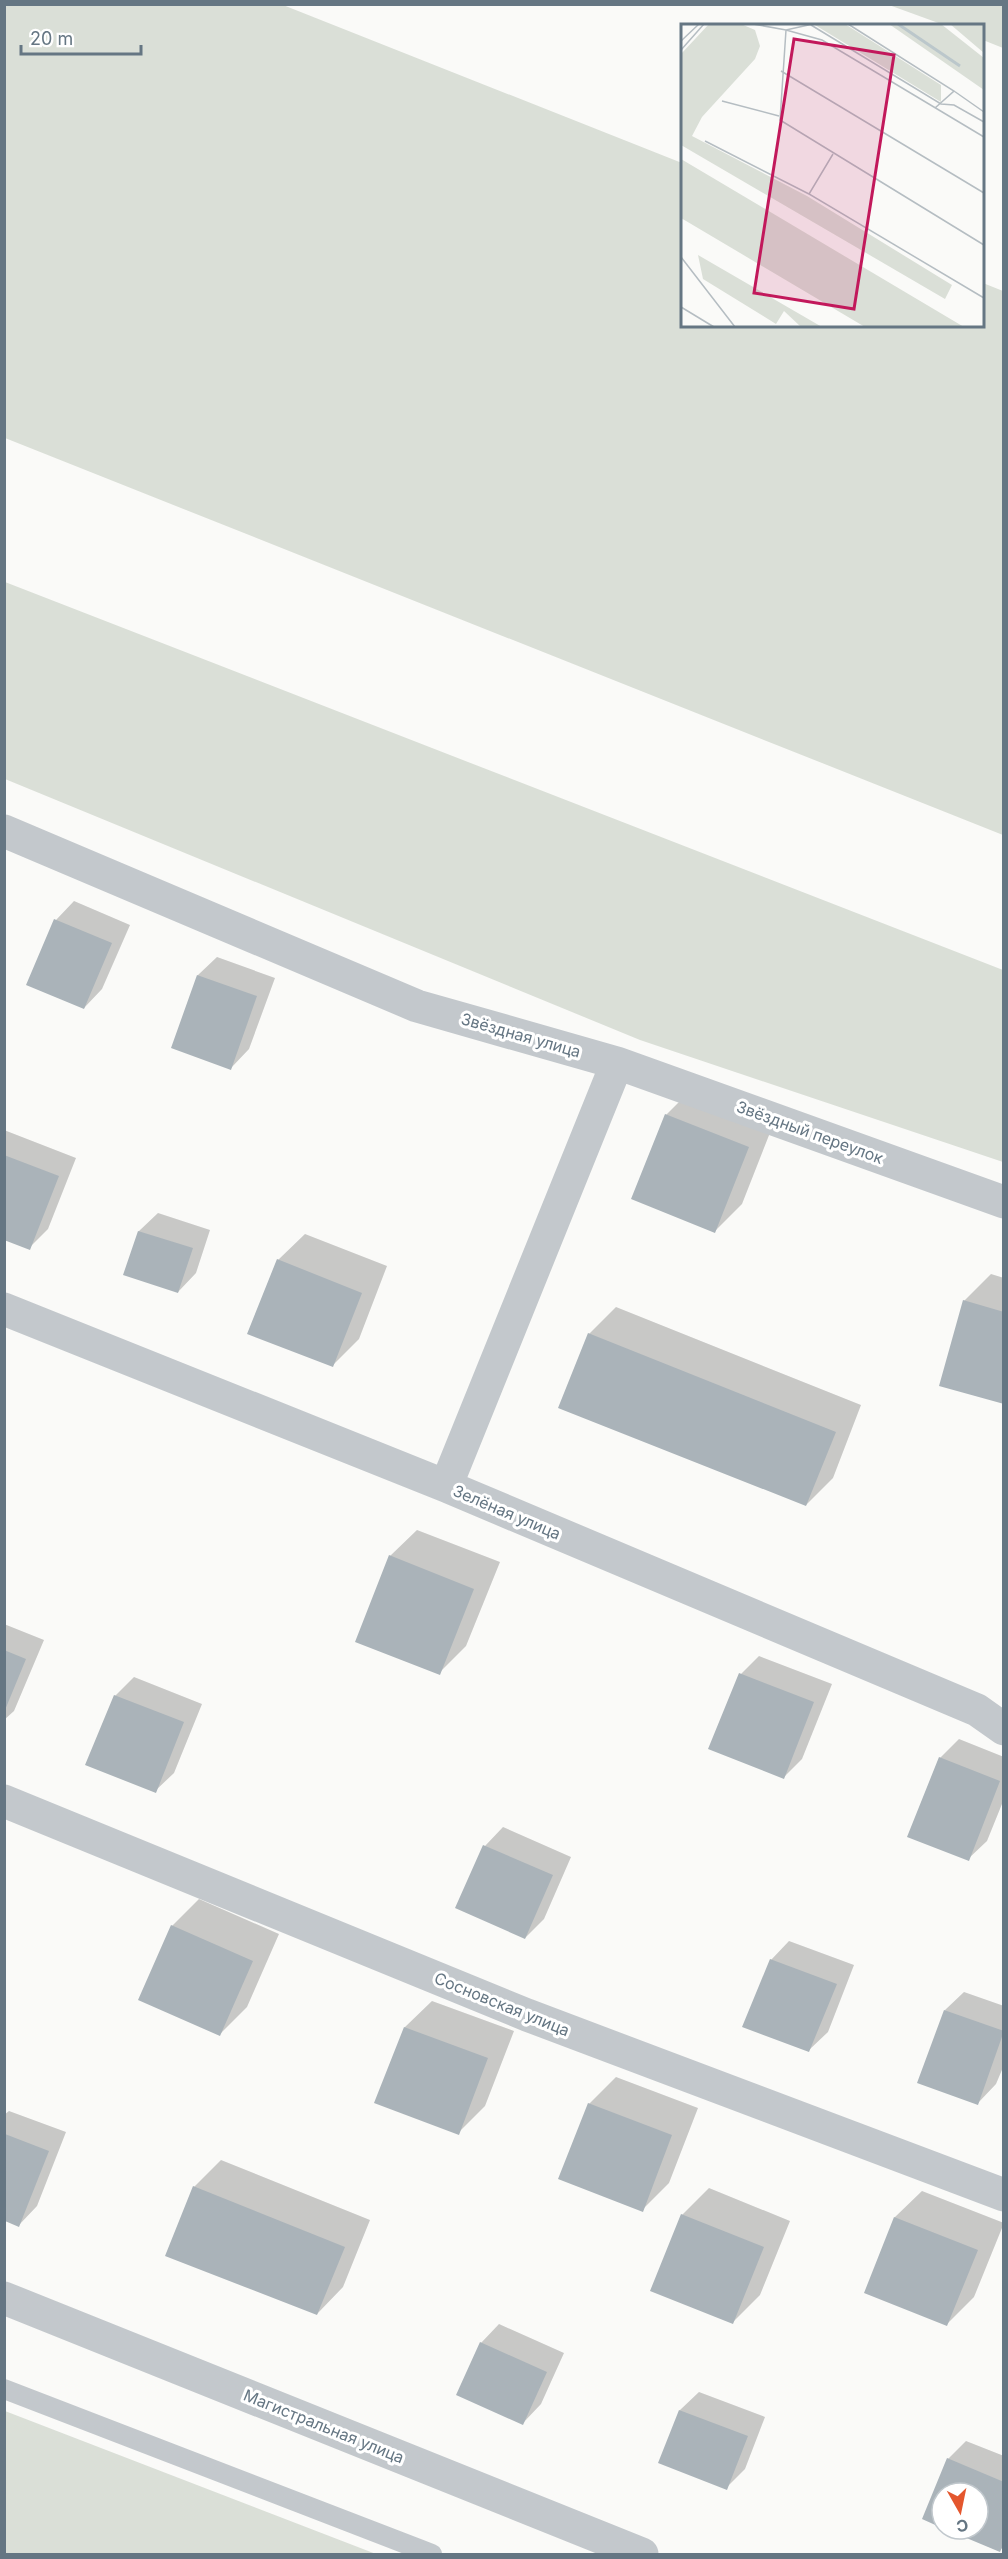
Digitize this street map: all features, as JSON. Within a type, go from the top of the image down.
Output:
[{"type":"street","name":"Звёздная улица","points":[[4,831],[417,1006],[617,1063]]},
{"type":"street","name":"Звёздный переулок","points":[[617,1063],[1004,1202]]},
{"type":"street","points":[[446,1486],[617,1063]]},
{"type":"street","name":"Зелёная улица","points":[[4,1310],[446,1486],[977,1710],[1004,1729]]},
{"type":"street","name":"Сосновская улица","points":[[4,1801],[527,2015],[1004,2194]]},
{"type":"street","name":"Магистральная улица","points":[[4,2298],[642,2554]]},
{"type":"lane","points":[[4,2389],[432,2554]]},
{"type":"shaded area","points":[[4,5],[283,5],[681,163],[681,327],[984,327],[984,283],[1003,291],[1003,835],[5,438]]},
{"type":"shaded area","points":[[889,5],[1003,5],[1003,48],[984,40],[984,24],[941,24]]},
{"type":"shaded area","points":[[5,582],[1003,970],[1003,1162],[640,1040],[5,779]]},
{"type":"shaded area","points":[[5,2411],[376,2554],[5,2554]]},
{"type":"building","points":[[54,919],[112,943],[84,1009],[26,985]]},
{"type":"building","points":[[197,975],[257,996],[231,1070],[171,1048]]},
{"type":"building","points":[[665,1114],[749,1147],[715,1233],[631,1199]]},
{"type":"building","points":[[4,1155],[59,1176],[30,1250],[4,1240]]},
{"type":"building","points":[[138,1231],[193,1248],[178,1293],[123,1275]]},
{"type":"building","points":[[277,1259],[362,1293],[333,1367],[247,1334]]},
{"type":"building","points":[[963,1300],[1004,1312],[1004,1404],[939,1386]]},
{"type":"building","points":[[588,1333],[836,1432],[806,1506],[558,1408]]},
{"type":"building","points":[[389,1555],[474,1589],[440,1675],[355,1642]]},
{"type":"building","points":[[4,1650],[26,1659],[5,1710],[4,1710]]},
{"type":"building","points":[[739,1673],[814,1702],[784,1779],[708,1749]]},
{"type":"building","points":[[114,1695],[184,1722],[156,1793],[85,1765]]},
{"type":"building","points":[[939,1757],[1000,1781],[969,1861],[907,1837]]},
{"type":"building","points":[[483,1845],[553,1875],[525,1939],[455,1908]]},
{"type":"building","points":[[171,1925],[253,1961],[220,2036],[138,2000]]},
{"type":"building","points":[[770,1959],[837,1984],[809,2052],[742,2027]]},
{"type":"building","points":[[944,2010],[1004,2031],[978,2105],[917,2083]]},
{"type":"building","points":[[404,2027],[488,2058],[459,2135],[374,2103]]},
{"type":"building","points":[[588,2103],[672,2135],[643,2212],[558,2179]]},
{"type":"building","points":[[5,2134],[49,2151],[19,2227],[5,2221]]},
{"type":"building","points":[[193,2186],[345,2247],[317,2315],[165,2256]]},
{"type":"building","points":[[681,2214],[764,2247],[733,2324],[650,2291]]},
{"type":"building","points":[[894,2217],[978,2250],[947,2326],[864,2293]]},
{"type":"building","points":[[480,2342],[547,2372],[523,2425],[456,2395]]},
{"type":"building","points":[[679,2410],[748,2436],[727,2490],[658,2463]]},
{"type":"building","points":[[947,2458],[1004,2482],[1004,2543],[1000,2552],[974,2541],[990,2541],[990,2481],[938,2481]]},
{"type":"building","points":[[930,2499],[930,2523],[922,2519]]}]
